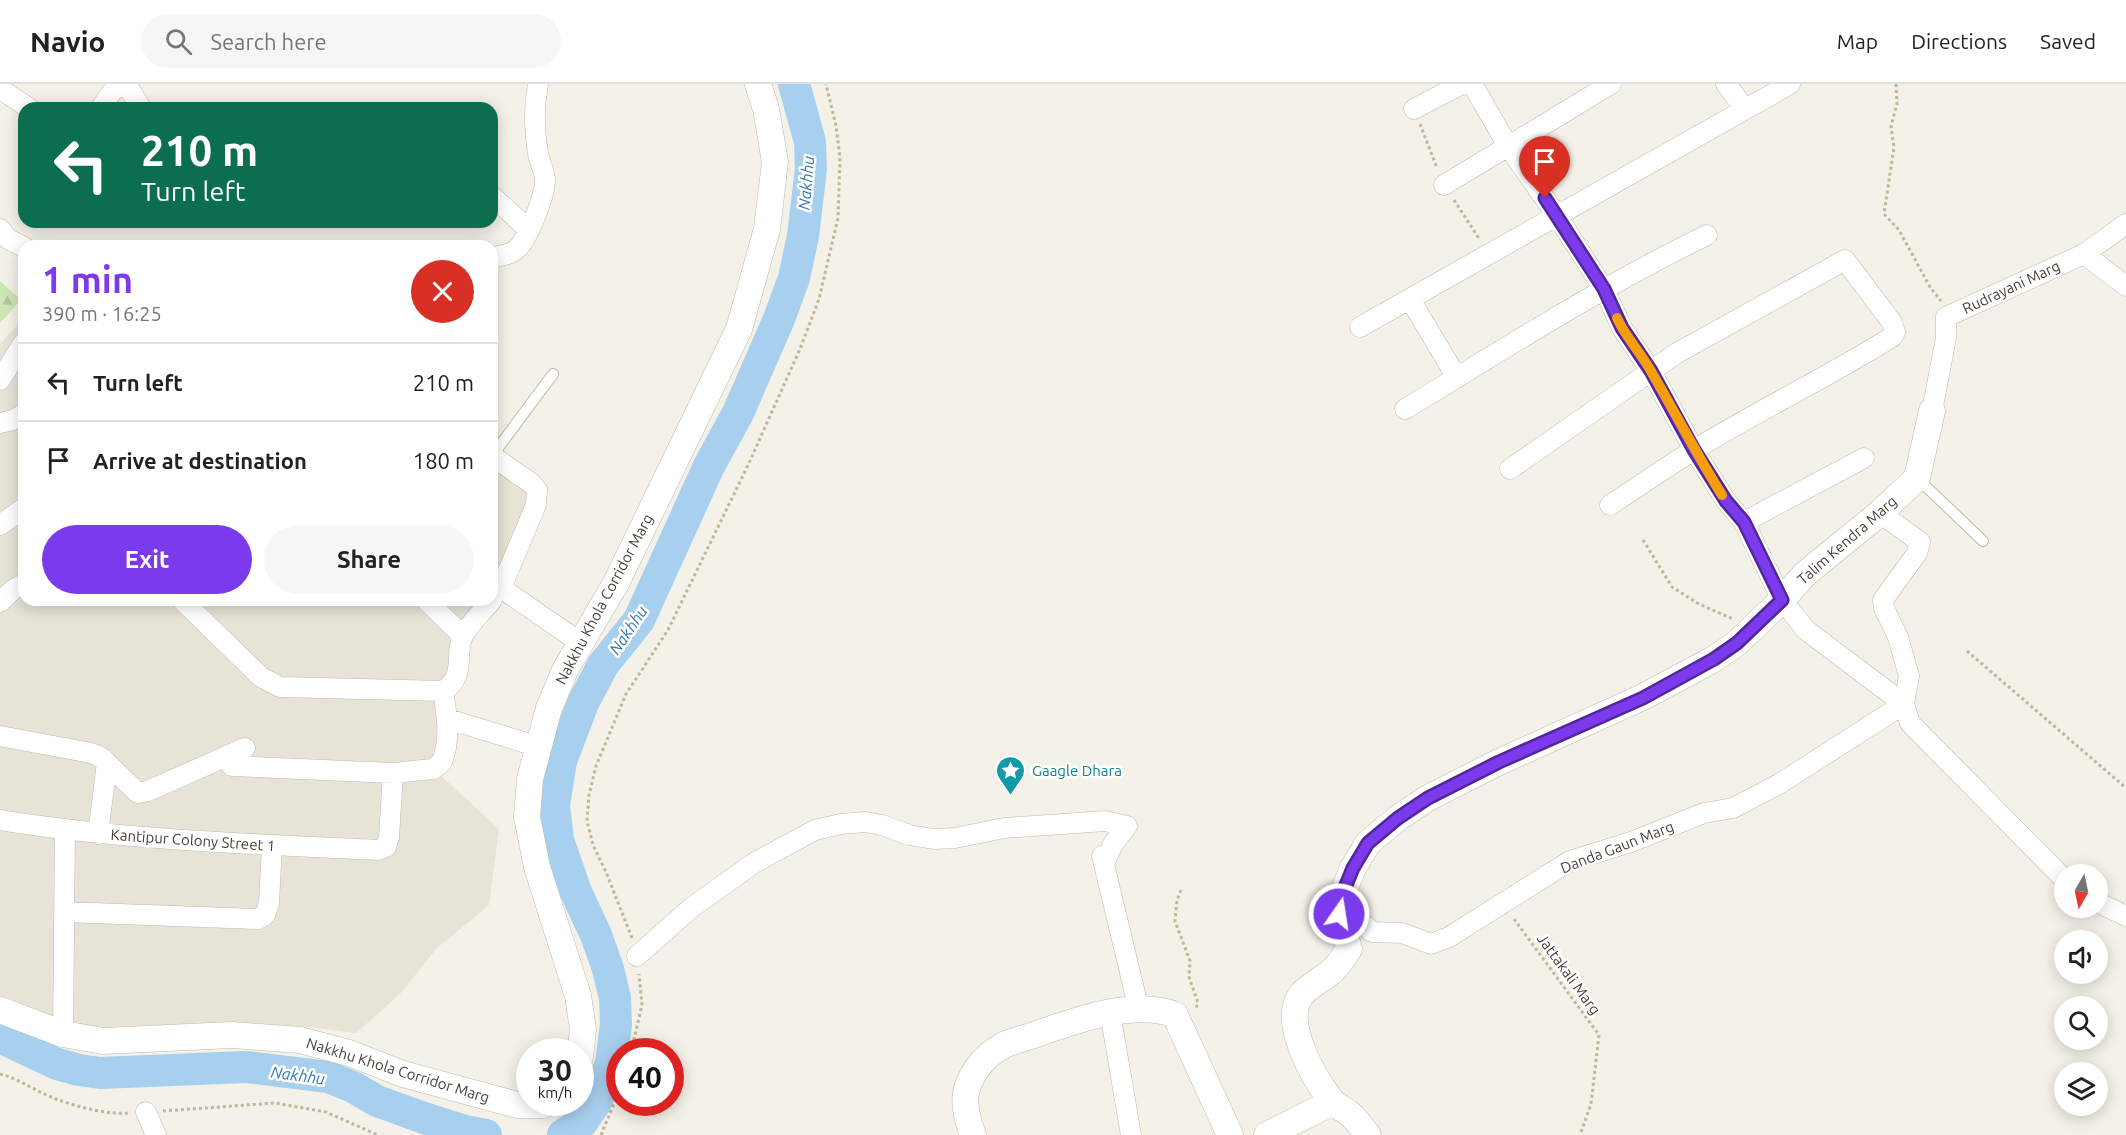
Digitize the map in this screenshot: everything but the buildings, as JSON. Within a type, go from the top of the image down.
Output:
[{"type":"street","points":[[498,256],[510,254],[517,249],[540,202],[545,179],[535,135],[538,84]]},
{"type":"street","name":"Nakkhu Khola Corridor Marg","points":[[582,1038],[583,1029],[578,996],[537,867],[527,817],[530,779],[549,708],[566,670],[616,583],[739,329],[767,229],[775,162],[766,109],[758,84]]},
{"type":"street","points":[[1414,109],[1462,84]]},
{"type":"street","points":[[1472,84],[1508,146],[1604,289],[1622,328],[1651,371],[1694,450],[1726,501],[1744,522],[1782,600],[1806,630],[1904,704]]},
{"type":"street","points":[[1444,185],[1611,84]]},
{"type":"street","points":[[1726,84],[1745,110]]},
{"type":"street","points":[[1360,327],[1790,84]]},
{"type":"street","points":[[106,102],[117,87],[127,85],[137,102]]},
{"type":"street","points":[[0,89],[20,102]]},
{"type":"street","points":[[498,202],[528,229]]},
{"type":"street","name":"Rudrayani Marg","points":[[1932,411],[1946,338],[1946,317],[2084,254],[2126,224]]},
{"type":"street","points":[[0,229],[8,239],[18,244]]},
{"type":"street","points":[[1405,409],[1647,264],[1707,235]]},
{"type":"street","points":[[2084,254],[2126,286]]},
{"type":"street","points":[[1510,469],[1651,371],[1733,321],[1845,260],[1891,321],[1895,332],[1892,337],[1694,450],[1610,505]]},
{"type":"street","points":[[1410,299],[1457,378]]},
{"type":"street","points":[[0,380],[18,352]]},
{"type":"street","points":[[1917,478],[1932,411]]},
{"type":"street","points":[[0,423],[18,417]]},
{"type":"street","points":[[1744,522],[1864,458]]},
{"type":"street","points":[[498,460],[531,483],[537,490],[536,505],[498,589]]},
{"type":"street","name":"Talim Kendra Marg","points":[[1368,1135],[1348,1112],[1333,1102],[1303,1052],[1297,1034],[1295,1014],[1302,994],[1332,970],[1349,949],[1339,914],[1344,890],[1353,868],[1368,843],[1398,818],[1428,798],[1499,762],[1643,698],[1714,659],[1737,643],[1782,600],[1804,574],[1880,513],[1917,478]]},
{"type":"street","points":[[0,525],[18,512]]},
{"type":"street","points":[[1880,513],[1920,542],[1917,553],[1883,600],[1884,608],[1898,637],[1909,676],[1904,704],[1910,723],[2054,869]]},
{"type":"street","points":[[0,602],[18,587]]},
{"type":"street","points":[[498,598],[581,643]]},
{"type":"street","points":[[188,606],[261,677],[280,687],[443,691],[452,685],[455,679],[463,636],[487,606]]},
{"type":"street","points":[[432,606],[463,636]]},
{"type":"street","points":[[232,766],[393,773],[433,769],[442,762],[446,753],[448,719],[443,691]]},
{"type":"street","name":"Danda Gaun Marg","points":[[1344,890],[1354,915],[1372,932],[1402,933],[1431,944],[1449,938],[1570,861],[1631,842],[1704,813],[1733,808],[1779,784],[1904,704]]},
{"type":"street","points":[[448,719],[539,747]]},
{"type":"street","points":[[0,736],[98,755],[138,793],[148,791],[244,748]]},
{"type":"street","points":[[98,834],[107,763]]},
{"type":"street","name":"Kantipur Colony Street 1","points":[[0,820],[98,834],[378,850],[386,847],[389,837],[393,773]]},
{"type":"street","points":[[637,956],[691,908],[753,863],[815,830],[841,824],[865,822],[882,825],[909,835],[956,838],[1004,828],[1105,821],[1127,826],[1103,860],[1139,1010]]},
{"type":"street","points":[[63,1034],[65,830]]},
{"type":"street","points":[[65,912],[258,919],[265,915],[269,903],[272,845]]},
{"type":"street","points":[[2108,907],[2126,916]]},
{"type":"street","name":"Nakkhu Khola Corridor Marg","points":[[0,1010],[63,1034],[103,1041],[232,1035],[300,1040],[349,1053],[403,1074],[516,1105]]},
{"type":"street","points":[[973,1135],[965,1116],[964,1103],[967,1087],[982,1062],[1005,1045],[1055,1028],[1110,1012],[1139,1010],[1167,1011],[1174,1015],[1230,1135]]},
{"type":"street","points":[[1110,1012],[1131,1135]]},
{"type":"street","points":[[1273,1134],[1333,1102]]},
{"type":"street","points":[[146,1112],[156,1135]]},
{"type":"lane","points":[[498,448],[553,374]]},
{"type":"lane","points":[[1917,478],[1983,541]]},
{"type":"path","points":[[634,1038],[642,1005],[637,956],[626,921],[593,845],[587,821],[589,795],[596,766],[626,694],[668,630],[795,360],[819,299],[838,218],[840,158],[836,126],[826,84]]},
{"type":"path","points":[[1896,84],[1897,104],[1891,126],[1894,147],[1884,214],[1899,230],[1930,287],[1940,298],[1946,317]]},
{"type":"path","points":[[1643,540],[1672,587],[1699,604],[1750,629]]},
{"type":"path","points":[[1967,651],[2126,788]]},
{"type":"path","points":[[1179,1023],[1194,1012],[1198,1003],[1189,977],[1190,961],[1176,921],[1177,900],[1181,890]]},
{"type":"path","name":"Jattakali Marg","points":[[1501,903],[1599,1035],[1591,1104],[1580,1135]]},
{"type":"path","points":[[0,1074],[10,1076],[56,1099],[121,1114],[275,1103],[326,1112],[378,1135]]},
{"type":"path","points":[[601,1135],[609,1116]]},
{"type":"shaded area","points":[[18,324],[18,606],[493,606],[469,634],[438,773],[499,829],[489,905],[437,948],[400,994],[356,1033],[310,1027],[234,1022],[85,1028],[0,996],[0,344]]},
{"type":"shaded area","points":[[498,454],[549,487],[514,581],[498,600]]},
{"type":"green space","points":[[0,281],[18,297],[18,303],[0,323]]},
{"type":"waterway","name":"Nakhhu","points":[[563,1135],[582,1122],[596,1102],[611,1063],[616,1024],[615,998],[608,969],[596,935],[576,892],[558,840],[554,805],[561,761],[583,703],[603,665],[639,620],[709,466],[738,413],[779,319],[794,278],[803,236],[811,169],[810,142],[794,84]]},
{"type":"waterway","name":"Nakhhu","points":[[0,1037],[57,1064],[100,1073],[246,1067],[328,1077],[353,1087],[377,1101],[465,1131],[486,1135]]},
{"type":"slow traffic","points":[[1617,318],[1651,371],[1694,450],[1722,495]]},
{"type":"place","name":"Gaagle Dhara","points":[[1011,796]]},
{"type":"route","points":[[1339,914],[1344,890],[1353,868],[1368,843],[1398,818],[1428,798],[1499,762],[1643,698],[1714,659],[1737,643],[1782,600],[1744,522],[1726,501],[1694,450],[1651,371],[1622,328],[1604,289],[1545,198]]}]
